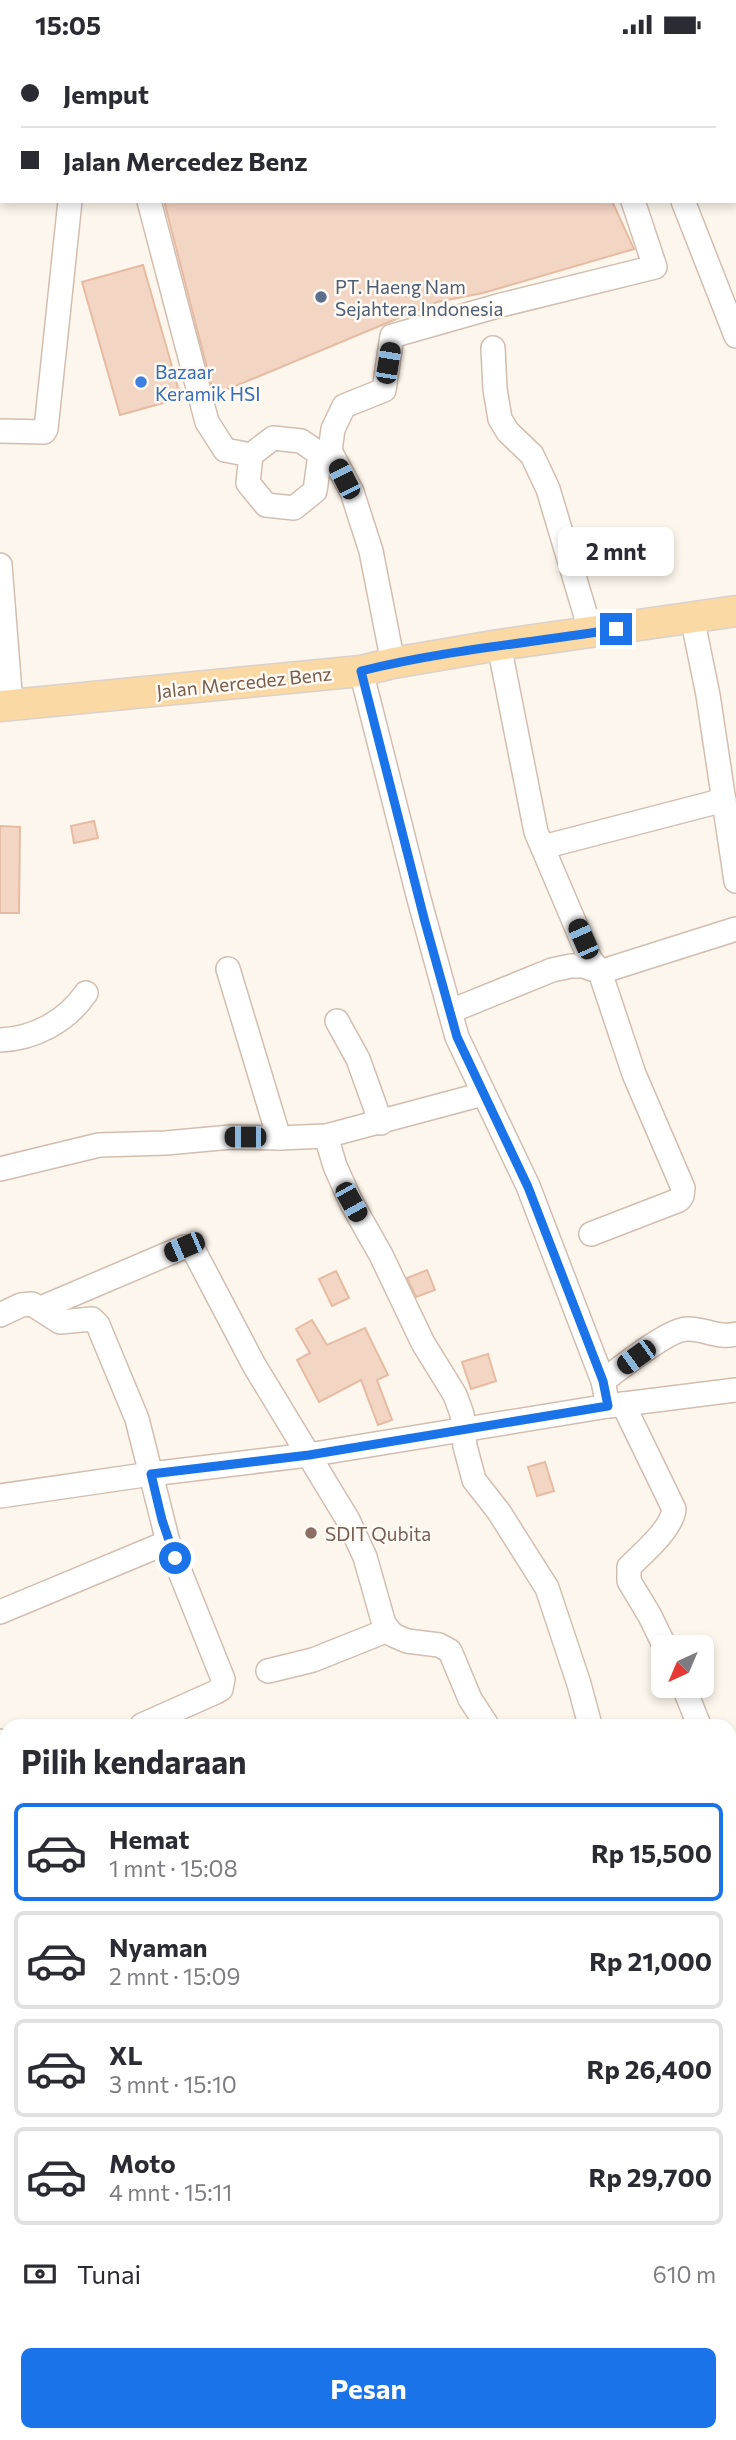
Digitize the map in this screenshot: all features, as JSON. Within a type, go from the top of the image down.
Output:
[{"type":"main road","name":"Jalan Mercedez Benz","points":[[6,705],[361,671],[499,645],[736,611]]},
{"type":"street","points":[[0,431],[37,433],[46,429],[70,203]]},
{"type":"street","points":[[150,203],[207,422],[225,450],[251,456]]},
{"type":"street","points":[[393,663],[371,551],[352,492],[325,453],[301,441],[273,438],[251,456],[248,483],[266,505],[294,508],[315,491],[325,453],[333,429],[344,406],[384,390],[392,336],[501,305],[655,267],[634,203]]},
{"type":"street","points":[[684,203],[736,336]]},
{"type":"street","points":[[493,348],[500,419],[508,432],[532,455],[548,489],[590,633]]},
{"type":"street","points":[[0,565],[6,705]]},
{"type":"street","points":[[692,617],[708,695],[736,881]]},
{"type":"street","points":[[499,645],[536,832],[590,959],[600,972],[634,1074],[681,1181],[683,1192],[678,1200],[592,1234]]},
{"type":"street","points":[[361,671],[457,1037],[528,1187],[603,1381],[674,1509],[667,1527],[629,1567],[628,1572],[629,1581],[658,1635]]},
{"type":"street","points":[[543,847],[724,800]]},
{"type":"street","points":[[451,1011],[552,970],[584,967],[600,972],[736,929]]},
{"type":"street","points":[[228,969],[279,1139]]},
{"type":"street","points":[[0,1040],[16,1038],[56,1023],[75,1008],[86,993]]},
{"type":"street","points":[[337,1021],[361,1066],[381,1122]]},
{"type":"street","points":[[0,1169],[99,1145],[231,1137],[279,1139],[326,1136],[483,1094]]},
{"type":"street","points":[[326,1136],[335,1166],[351,1202],[381,1255],[423,1343],[455,1395],[474,1480],[499,1512],[547,1588],[588,1719]]},
{"type":"street","points":[[41,1308],[184,1247],[192,1247],[254,1365],[357,1539],[370,1575],[379,1614],[388,1630],[407,1641],[439,1646],[450,1651],[483,1719]]},
{"type":"street","points":[[0,1315],[21,1305],[32,1304],[60,1322],[92,1319],[98,1325],[137,1419],[168,1542],[221,1671],[223,1683],[216,1692],[155,1719]]},
{"type":"street","points":[[603,1381],[680,1330],[696,1329],[725,1336],[736,1334]]},
{"type":"street","points":[[0,1496],[309,1455],[463,1428],[736,1390]]},
{"type":"street","points":[[0,1612],[168,1542]]},
{"type":"street","points":[[268,1671],[313,1660],[388,1630]]},
{"type":"street","points":[[688,1698],[696,1719]]},
{"type":"building","name":"PT. Haeng Nam Sejahtera Indonesia","points":[[165,203],[613,203],[634,249],[483,293],[437,302],[214,395]]},
{"type":"building","points":[[143,265],[181,398],[120,415],[82,282]]},
{"type":"building","points":[[94,821],[98,838],[74,843],[71,826]]},
{"type":"building","points":[[0,826],[20,827],[19,913],[0,913]]},
{"type":"building","points":[[427,1270],[435,1290],[416,1297],[407,1278]]},
{"type":"building","points":[[336,1271],[349,1298],[332,1306],[319,1279]]},
{"type":"building","points":[[312,1320],[327,1345],[365,1328],[388,1375],[377,1380],[392,1420],[378,1425],[361,1380],[319,1402],[297,1360],[310,1353],[296,1329]]},
{"type":"building","points":[[488,1354],[496,1381],[471,1389],[462,1362]]},
{"type":"building","points":[[545,1462],[554,1491],[537,1496],[528,1467]]},
{"type":"place","name":"PT. Haeng Nam Sejahtera Indonesia","points":[[321,297]]},
{"type":"place","name":"Bazaar Keramik HSI","points":[[141,382]]},
{"type":"place","name":"SDIT Qubita","points":[[311,1533]]},
{"type":"route","points":[[175,1558],[168,1542],[151,1474],[309,1455],[608,1406],[603,1381],[589,1342],[528,1187],[457,1037],[361,671],[499,645],[616,629]]}]
